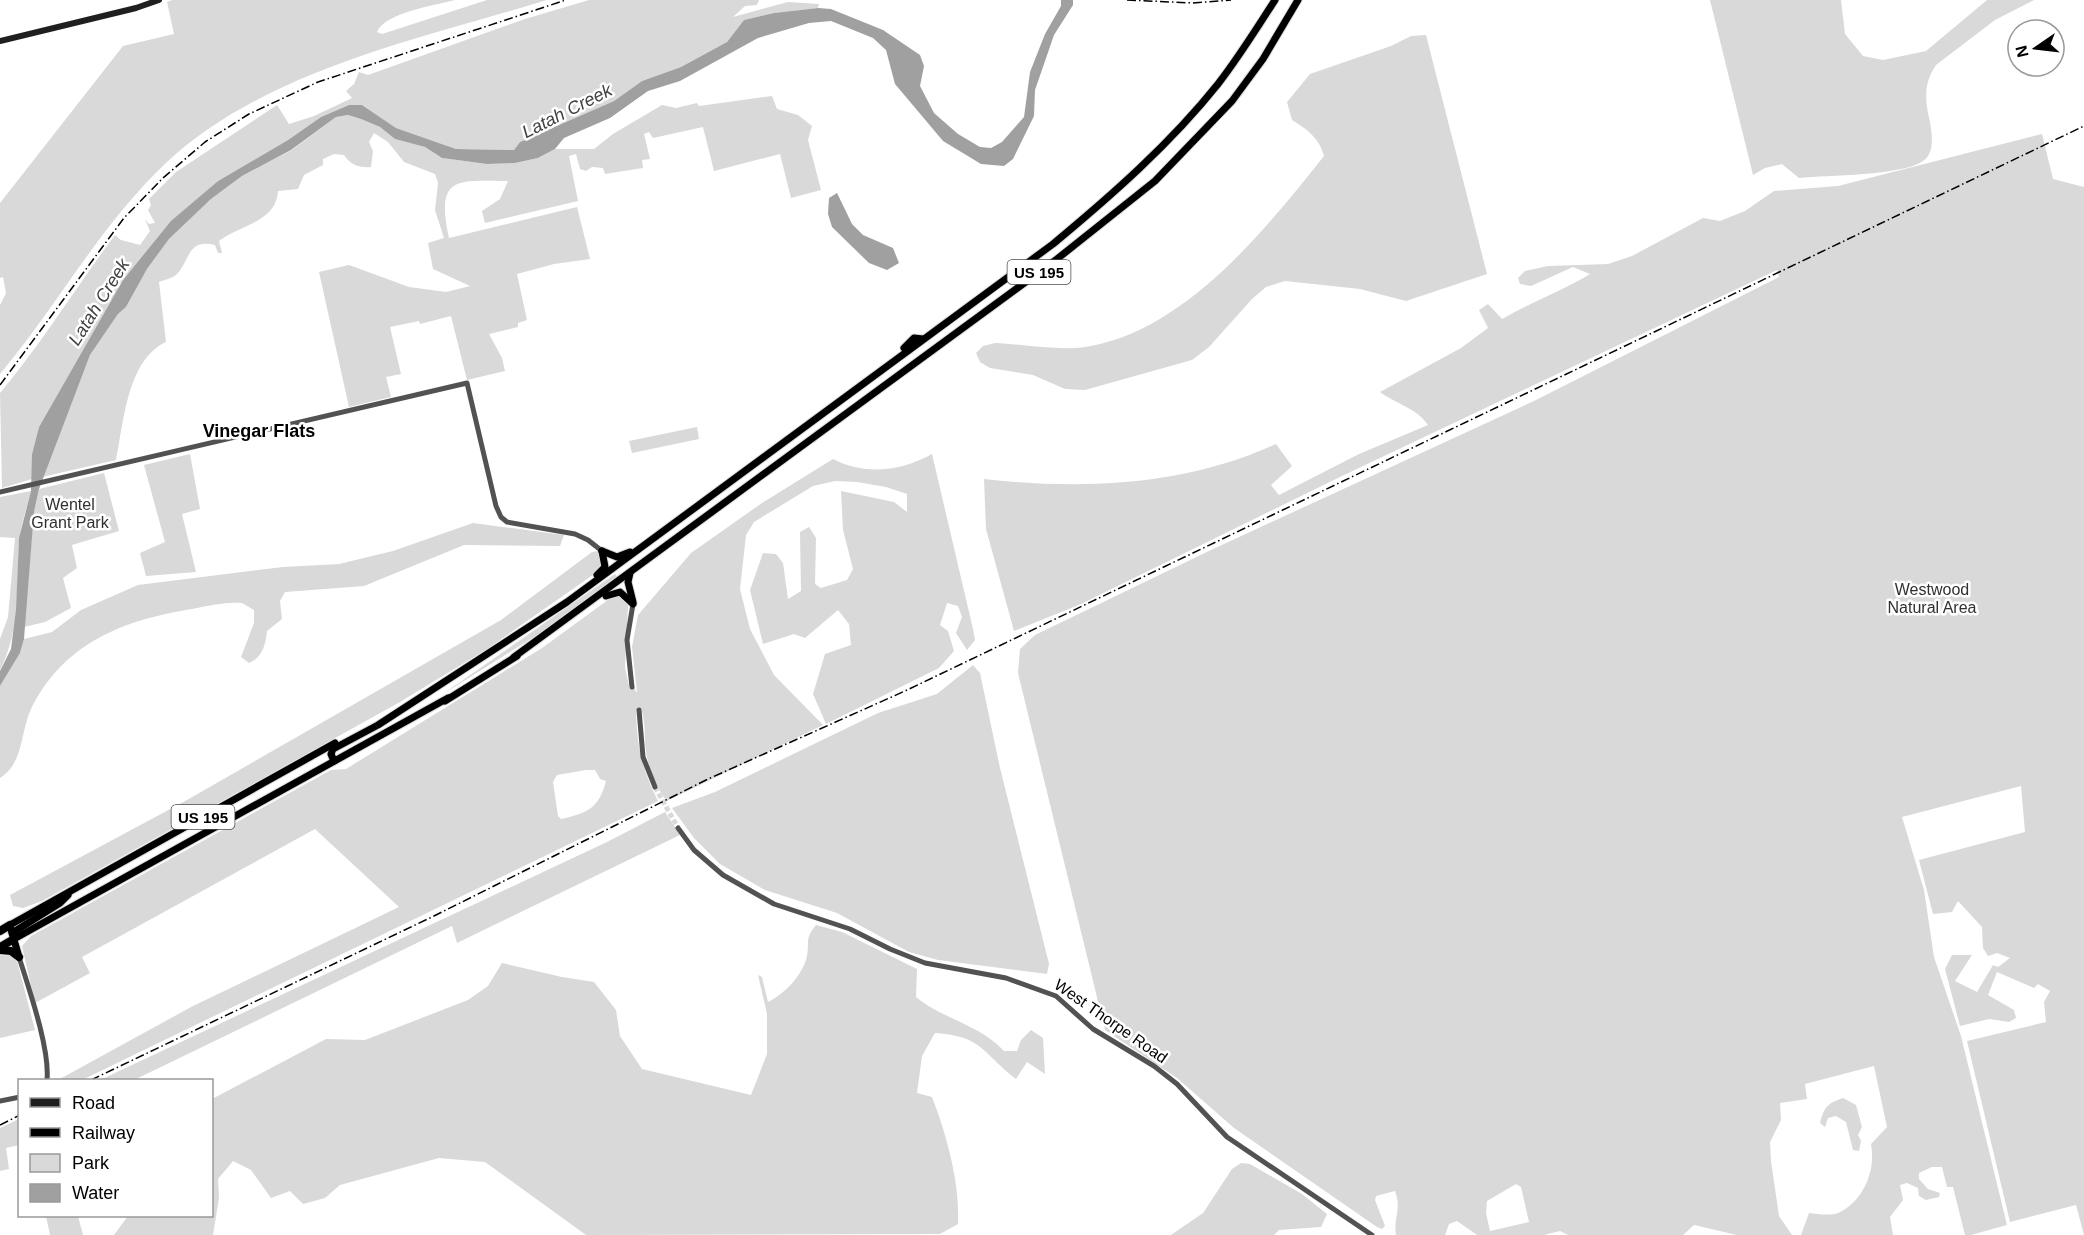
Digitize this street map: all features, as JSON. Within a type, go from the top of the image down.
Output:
[{"type":"highway","name":"US 195","points":[[0,948],[12,932],[71,891],[396,711],[518,635],[645,545],[854,388],[914,338],[923,339],[1053,244],[1107,199],[1159,149],[1218,84],[1275,0]]},
{"type":"highway","name":"US 195","points":[[0,931],[12,932],[76,903],[448,698],[514,657],[868,395],[1057,259],[1155,181],[1232,101],[1263,59],[1298,0]]},
{"type":"highway","points":[[868,395],[924,350],[923,339]]},
{"type":"highway","points":[[602,551],[617,557],[645,545]]},
{"type":"highway","points":[[518,635],[601,572],[605,562],[602,551]]},
{"type":"highway","points":[[630,573],[628,582],[633,604]]},
{"type":"highway","points":[[514,657],[540,643],[611,593],[624,594],[633,604]]},
{"type":"highway","points":[[334,761],[331,754],[333,749],[396,711]]},
{"type":"highway","points":[[19,957],[19,941],[67,914],[76,903]]},
{"type":"highway","points":[[12,932],[19,957]]},
{"type":"highway","points":[[0,948],[11,951],[19,957]]},
{"type":"main road","points":[[0,40],[159,0]]},
{"type":"street","points":[[0,492],[467,383],[499,515],[511,523],[575,534],[588,540],[602,551]]},
{"type":"street","points":[[632,687],[627,640],[633,604]]},
{"type":"street","points":[[639,710],[643,757],[655,787]]},
{"type":"street","name":"West Thorpe Road","points":[[678,828],[694,850],[723,875],[774,904],[850,929],[890,950],[925,963],[1006,978],[1056,996],[1093,1029],[1154,1066],[1177,1084],[1227,1137],[1372,1235]]},
{"type":"street","points":[[19,957],[40,1032],[48,1071],[47,1079]]},
{"type":"street","points":[[0,1101],[18,1096]]},
{"type":"green space","points":[[172,0],[455,0],[424,7],[389,20],[377,32],[382,34],[487,0],[547,0],[346,61],[250,104],[206,131],[166,163],[120,212],[0,374],[0,305],[6,293],[3,277],[0,278],[0,203],[123,46],[174,34],[167,2]]},
{"type":"green space","points":[[589,0],[759,0],[757,5],[745,6],[733,17],[788,2],[819,4],[818,8],[774,13],[744,20],[727,42],[681,67],[642,81],[614,101],[520,142],[514,150],[456,149],[396,128],[362,105],[349,105],[321,117],[288,140],[218,181],[171,222],[123,280],[39,427],[32,454],[32,479],[2,488],[0,393],[30,355],[115,235],[121,240],[140,245],[150,231],[145,219],[149,224],[155,223],[148,210],[151,205],[149,199],[176,172],[277,105],[289,124],[314,116],[352,98],[346,91],[354,84],[359,72],[368,75],[525,19]]},
{"type":"green space","points":[[1710,0],[1841,0],[1845,34],[1863,56],[1883,60],[1926,51],[1987,0],[2034,0],[1995,20],[1936,65],[1929,79],[1926,93],[1932,143],[1927,158],[1913,166],[1898,170],[1799,178],[1782,164],[1765,168],[1753,175]]},
{"type":"green space","points":[[1426,35],[1487,274],[1406,301],[1360,289],[1285,281],[1266,287],[1252,299],[1209,347],[1192,360],[1085,390],[1065,389],[1033,375],[990,368],[980,362],[976,353],[983,346],[995,343],[1080,348],[1126,336],[1160,319],[1192,297],[1222,272],[1250,243],[1324,156],[1312,135],[1292,120],[1287,102],[1310,74],[1391,46],[1411,36]]},
{"type":"green space","points":[[772,96],[777,109],[798,115],[812,126],[808,140],[821,190],[791,198],[780,154],[714,171],[703,127],[653,138],[649,132],[644,134],[650,159],[642,160],[643,168],[605,174],[603,168],[592,167],[586,171],[580,169],[576,154],[569,156],[578,201],[485,223],[482,211],[500,199],[508,181],[464,182],[455,186],[448,192],[445,202],[449,238],[577,207],[590,259],[554,264],[517,274],[527,320],[518,323],[518,327],[489,334],[502,358],[505,371],[467,380],[451,316],[420,324],[419,321],[390,327],[401,374],[386,377],[391,397],[349,407],[319,272],[349,265],[409,287],[446,292],[470,286],[433,269],[428,243],[444,238],[435,210],[438,183],[435,174],[404,162],[388,142],[374,133],[369,142],[373,151],[371,167],[356,165],[344,155],[334,154],[323,159],[323,165],[304,175],[298,189],[278,191],[276,201],[265,216],[219,241],[222,253],[218,253],[215,245],[199,245],[190,252],[177,274],[159,282],[166,342],[153,351],[135,377],[125,411],[116,460],[42,477],[90,355],[118,314],[126,307],[147,269],[169,239],[211,199],[242,176],[292,150],[336,117],[348,115],[361,119],[380,127],[395,139],[425,147],[442,158],[487,164],[515,163],[538,158],[555,149],[594,149],[613,134],[662,105],[676,108],[697,103],[699,106]]},
{"type":"green space","name":"Westwood Natural Area","points":[[2042,134],[2053,179],[2084,187],[2084,1235],[2076,1205],[2010,1222],[1967,1041],[2046,1022],[2044,1002],[2050,991],[2038,984],[2034,988],[1997,972],[1988,995],[2014,1010],[2016,1018],[2009,1022],[1989,1019],[1960,1026],[1945,969],[1952,955],[1972,955],[1955,981],[1977,992],[1993,965],[1998,967],[2010,958],[1997,953],[1988,956],[1983,948],[1982,927],[1958,901],[1952,912],[1933,914],[1919,860],[2025,832],[2021,786],[1902,817],[1924,890],[1934,957],[1961,1036],[2007,1225],[1965,1235],[1953,1187],[1947,1187],[1942,1167],[1932,1167],[1919,1173],[1919,1179],[1928,1189],[1940,1193],[1939,1197],[1926,1200],[1919,1196],[1918,1188],[1907,1183],[1900,1185],[1903,1200],[1890,1217],[1893,1235],[1801,1235],[1809,1213],[1828,1215],[1838,1213],[1855,1201],[1866,1184],[1872,1164],[1871,1144],[1887,1127],[1874,1066],[1805,1084],[1807,1099],[1780,1103],[1781,1120],[1770,1142],[1771,1161],[1779,1216],[1792,1235],[1737,1235],[1694,1225],[1683,1235],[1568,1235],[1560,1231],[1544,1235],[1477,1235],[1457,1221],[1449,1224],[1445,1235],[1396,1235],[1398,1204],[1395,1191],[1376,1196],[1375,1200],[1385,1226],[1382,1229],[1377,1227],[1234,1128],[1177,1078],[1105,1030],[1018,673],[1020,649],[1035,635],[1211,550],[1534,401],[1779,277],[1777,270],[1342,476],[1081,604],[1014,631],[986,529],[984,479],[1059,484],[1133,481],[1206,469],[1276,444],[1292,466],[1271,485],[1279,495],[1359,454],[1428,425],[1418,414],[1380,392],[1461,348],[1488,328],[1479,310],[1488,304],[1502,319],[1590,274],[1573,267],[1531,286],[1520,284],[1518,278],[1525,271],[1548,266],[1608,264],[1632,256],[1703,218],[1720,221],[1745,211],[1774,191],[1838,186]],"holes":[[[1516,1184],[1521,1187],[1529,1222],[1490,1231],[1486,1213],[1487,1201]]]},
{"type":"green space","points":[[697,427],[699,439],[632,453],[629,441]]},
{"type":"green space","points":[[190,454],[200,509],[182,514],[196,572],[146,576],[140,553],[165,542],[144,465]]},
{"type":"green space","points":[[932,454],[975,640],[967,650],[956,633],[962,617],[958,606],[947,603],[940,625],[948,631],[954,651],[939,668],[826,724],[813,694],[825,654],[851,645],[849,624],[838,610],[805,638],[794,634],[763,644],[750,590],[763,553],[776,554],[783,563],[788,599],[801,591],[800,532],[809,527],[816,538],[815,584],[821,588],[847,580],[853,569],[843,530],[841,491],[894,502],[907,512],[907,494],[886,487],[857,482],[835,481],[813,486],[754,522],[746,535],[740,589],[750,629],[774,675],[823,725],[667,801],[660,791],[647,758],[643,714],[641,709],[636,711],[641,758],[658,801],[84,1079],[60,1079],[193,1006],[399,907],[315,829],[82,957],[90,973],[35,1003],[22,946],[31,936],[331,770],[346,769],[542,648],[612,597],[619,595],[626,598],[628,606],[625,668],[630,690],[637,692],[632,647],[638,615],[691,553],[762,503],[833,459],[858,468],[871,469],[896,468]],"holes":[[[595,770],[600,779],[606,781],[600,797],[591,808],[561,819],[558,816],[553,782],[557,775]]]},
{"type":"green space","name":"Wentel Grant Park","points":[[104,473],[119,531],[72,545],[77,568],[63,578],[71,608],[45,622],[24,627],[34,512],[39,489]]},
{"type":"green space","points":[[31,491],[19,541],[14,623],[7,655],[0,670],[0,639],[8,617],[15,538],[0,537],[0,497]]},
{"type":"green space","points":[[473,523],[564,535],[560,546],[464,545],[364,586],[285,592],[280,601],[282,619],[267,631],[262,650],[257,658],[249,663],[241,657],[254,623],[254,610],[242,603],[217,604],[167,614],[119,628],[78,651],[60,667],[31,709],[17,756],[8,772],[0,778],[0,686],[20,653],[24,639],[52,632],[81,610],[138,585],[283,567],[339,564],[393,551]]},
{"type":"green space","points":[[598,551],[603,563],[600,570],[487,649],[400,702],[42,901],[23,908],[13,906],[10,895],[187,800],[501,620],[592,552]]},
{"type":"green space","points":[[615,574],[618,578],[537,635],[440,696]]},
{"type":"green space","points":[[973,665],[980,673],[1000,768],[1049,964],[1047,974],[938,960],[909,952],[837,913],[765,890],[720,864],[694,838],[672,808],[715,792],[878,713],[937,694]]},
{"type":"green space","points":[[665,812],[680,835],[457,943],[452,926],[136,1079],[102,1079],[607,842]]},
{"type":"green space","points":[[816,925],[842,932],[917,969],[916,997],[984,1034],[1004,1051],[1017,1051],[1021,1040],[1031,1030],[1043,1038],[1045,1074],[1027,1062],[1016,1079],[981,1047],[951,1035],[935,1033],[922,1056],[917,1093],[932,1097],[943,1128],[957,1192],[958,1224],[940,1234],[586,1235],[485,1162],[439,1158],[340,1185],[325,1198],[303,1204],[290,1191],[271,1198],[251,1170],[233,1161],[218,1179],[219,1198],[213,1235],[114,1235],[127,1217],[213,1217],[213,1098],[326,1039],[365,1040],[468,1000],[488,986],[502,963],[594,982],[616,1010],[620,1036],[642,1069],[751,1095],[767,1054],[767,1014],[758,975],[762,977],[768,1002],[780,995],[796,979],[803,967],[807,955],[808,938]]},
{"type":"green space","points":[[0,955],[12,956],[17,961],[35,1030],[0,1038]]},
{"type":"green space","points":[[1843,1098],[1856,1105],[1862,1127],[1858,1135],[1861,1141],[1859,1151],[1853,1150],[1846,1122],[1836,1116],[1828,1118],[1825,1127],[1820,1123],[1827,1107]]},
{"type":"green space","points":[[18,1119],[18,1145],[6,1148],[9,1169],[0,1171],[0,1128]]},
{"type":"green space","points":[[1241,1163],[1250,1164],[1302,1194],[1327,1214],[1321,1227],[1279,1230],[1274,1235],[1171,1235],[1203,1213],[1232,1169]]},
{"type":"green space","points":[[46,1217],[78,1217],[83,1235],[50,1235]]},
{"type":"water","points":[[1061,0],[1073,0],[1073,5],[1054,35],[1035,90],[1034,116],[1013,159],[1004,166],[981,164],[943,141],[895,84],[886,50],[873,38],[831,21],[809,23],[758,38],[680,81],[648,91],[610,118],[564,138],[555,149],[538,158],[515,163],[487,164],[442,158],[425,147],[395,139],[380,127],[348,115],[336,117],[291,150],[242,176],[211,199],[169,239],[147,269],[126,307],[118,314],[90,355],[39,489],[34,512],[24,639],[20,653],[0,686],[0,671],[11,649],[16,609],[19,538],[31,491],[32,454],[39,427],[123,280],[171,221],[218,181],[288,140],[321,117],[349,105],[362,105],[396,128],[456,149],[514,150],[520,142],[614,101],[642,81],[681,67],[727,42],[744,20],[774,13],[818,8],[831,9],[883,30],[920,55],[924,66],[920,86],[934,113],[958,134],[980,147],[991,148],[1002,142],[1024,117],[1030,72],[1045,34],[1061,6]]},
{"type":"water","points":[[837,193],[852,224],[863,235],[893,248],[899,263],[887,270],[869,263],[832,227],[828,214],[829,198]]},
{"type":"tunnel","points":[[632,687],[639,710]]},
{"type":"tunnel","points":[[655,787],[678,828]]},
{"type":"railway","points":[[0,385],[124,218],[163,178],[205,142],[249,114],[318,82],[566,0]]},
{"type":"railway","points":[[1127,0],[1193,3],[1231,0]]},
{"type":"railway","points":[[93,1079],[436,915],[708,779],[905,691],[2084,126]]},
{"type":"railway","points":[[0,1125],[18,1116]]},
{"type":"district","name":"Vinegar Flats","points":[[259,431]]},
{"type":"water label","name":"Latah Creek","points":[[567,111]]},
{"type":"water label","name":"Latah Creek","points":[[99,302]]}]
